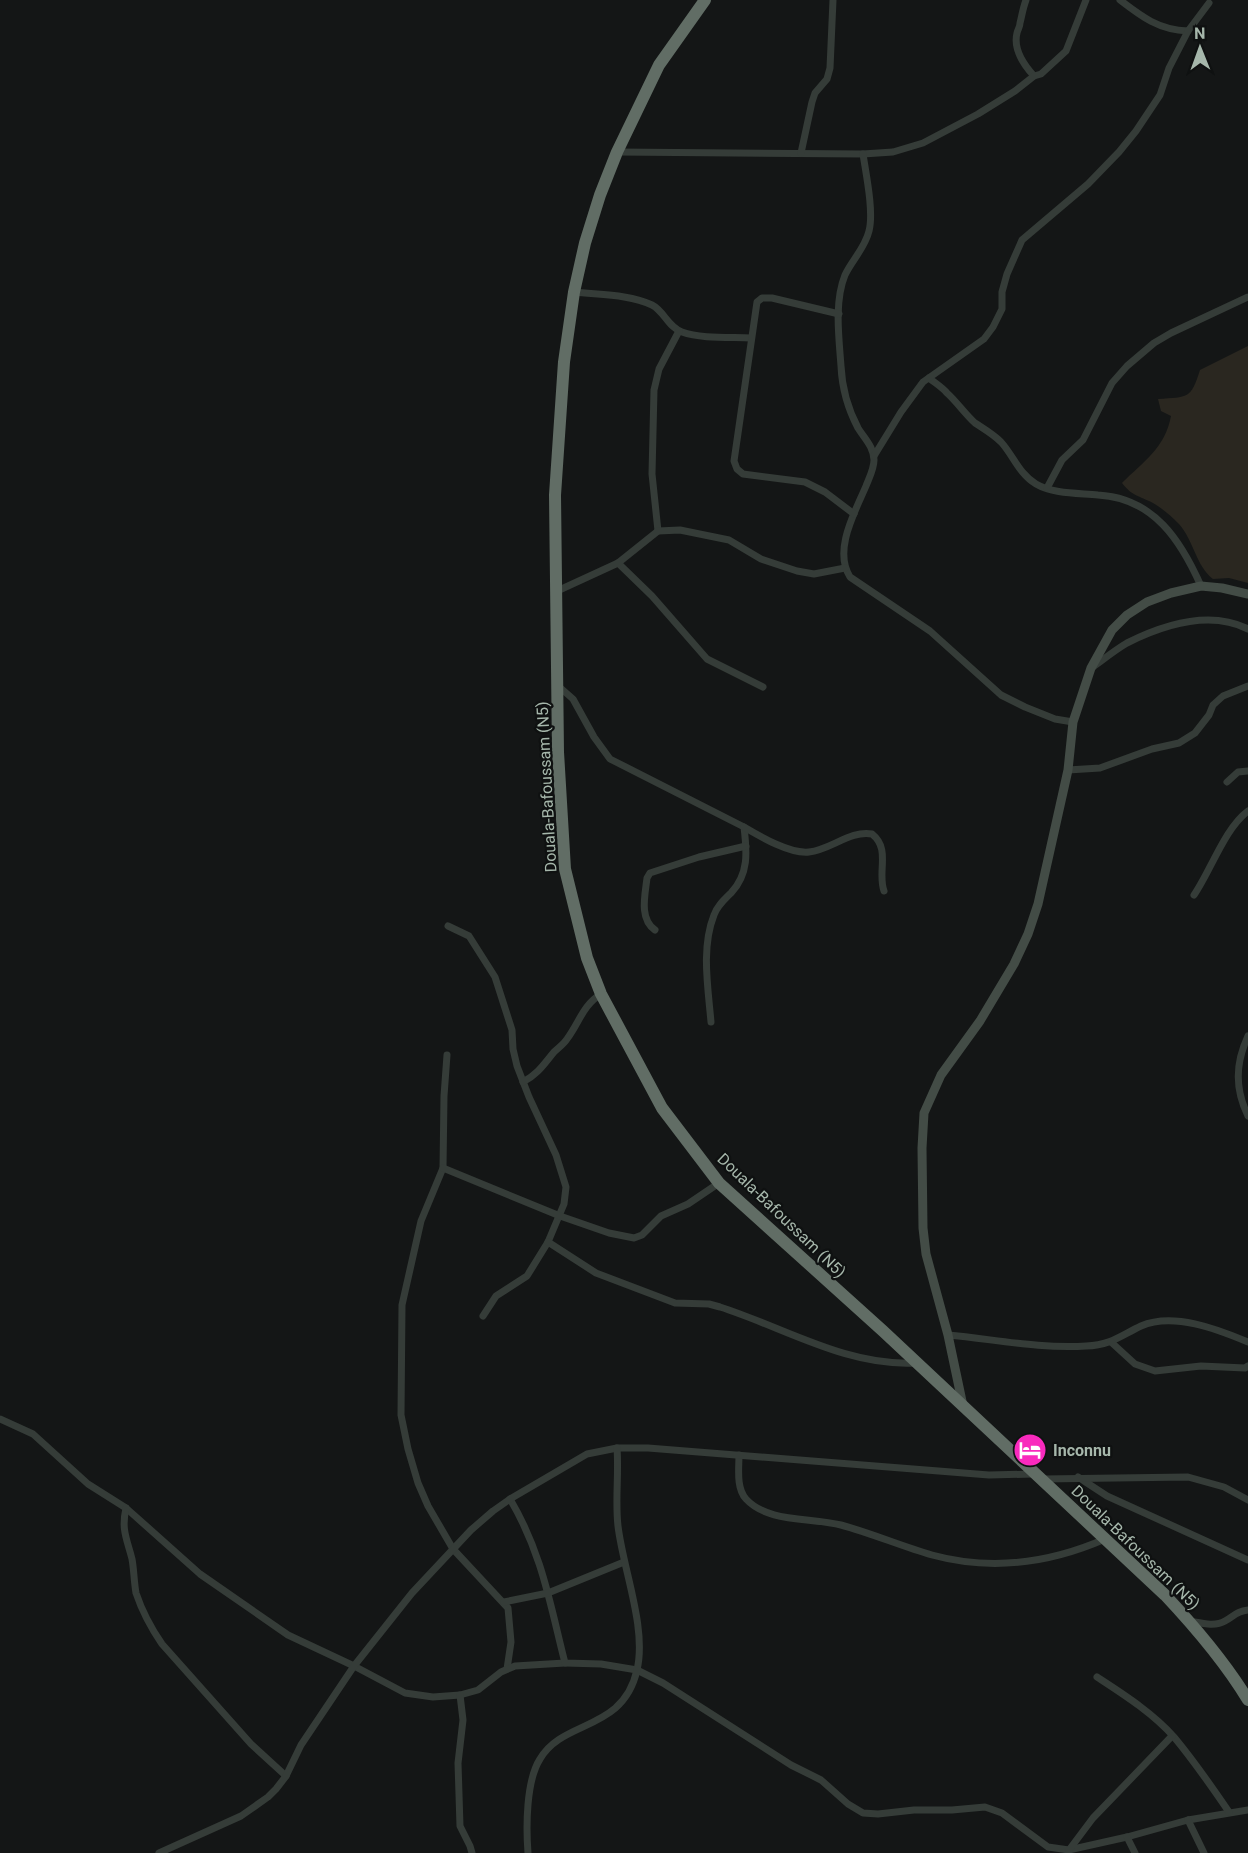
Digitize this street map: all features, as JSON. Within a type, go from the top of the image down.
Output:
[{"type":"highway","name":"Douala-Bafoussam (N5)","points":[[705,0],[659,65],[617,152],[600,195],[585,243],[574,292],[564,362],[555,495],[558,753],[566,869],[587,958],[601,994],[662,1108],[719,1183],[1165,1595],[1189,1621],[1248,1700]]},
{"type":"street","points":[[801,153],[815,93],[827,79],[830,68],[833,0]]},
{"type":"street","points":[[1026,0],[1017,34],[1018,50],[1021,60],[1034,76]]},
{"type":"street","points":[[617,152],[863,154],[893,152],[923,143],[978,114],[1034,76],[1041,74],[1066,51],[1086,0]]},
{"type":"street","points":[[1120,0],[1157,26],[1188,31]]},
{"type":"street","points":[[1073,722],[1054,719],[1025,708],[1002,695],[930,631],[850,577],[843,558],[844,546],[854,514],[872,471],[874,456],[914,392],[929,378],[977,344],[993,327],[1002,309],[1002,292],[1007,274],[1022,240],[1088,184],[1136,131],[1160,95],[1169,68],[1188,31],[1209,3]]},
{"type":"street","points":[[863,154],[871,224],[867,239],[846,273],[842,285],[839,314],[841,370],[845,396],[858,428],[874,456]]},
{"type":"street","points":[[574,292],[651,304],[657,308],[668,323],[679,331],[690,334],[751,338]]},
{"type":"street","points":[[1047,488],[1062,460],[1083,440],[1112,383],[1127,366],[1154,343],[1171,333],[1248,297]]},
{"type":"street","points":[[839,314],[772,298],[762,298],[757,302],[754,309],[734,462],[743,474],[805,482],[825,492],[854,514]]},
{"type":"street","points":[[658,531],[652,474],[654,390],[659,369],[679,331]]},
{"type":"street","points":[[929,378],[945,390],[975,422],[1002,443],[1028,478],[1037,484],[1065,492],[1109,495],[1147,512],[1176,538],[1192,564],[1201,586]]},
{"type":"street","points":[[555,592],[618,563],[658,531],[680,530],[729,540],[761,559],[797,571],[814,573],[845,568]]},
{"type":"street","points":[[618,563],[652,596],[707,659],[763,687]]},
{"type":"street","points":[[964,1408],[948,1335],[926,1254],[923,1228],[924,1113],[941,1075],[980,1021],[1014,964],[1028,934],[1038,904],[1068,770],[1073,722],[1091,668],[1112,630],[1127,615],[1147,602],[1171,593],[1201,586],[1248,594]]},
{"type":"street","points":[[1091,668],[1128,643],[1177,625],[1220,620],[1248,628]]},
{"type":"street","points":[[556,684],[573,699],[594,737],[610,759],[744,828],[778,844],[803,852],[821,849],[863,834],[872,834],[881,844],[883,851],[880,876],[884,891]]},
{"type":"street","points":[[1068,770],[1100,768],[1152,749],[1179,743],[1195,733],[1209,715],[1213,705],[1223,696],[1248,686]]},
{"type":"street","points":[[1227,782],[1238,772],[1248,771]]},
{"type":"street","points":[[1194,895],[1209,872],[1228,832],[1248,811]]},
{"type":"street","points":[[711,1022],[706,962],[709,934],[714,914],[741,880],[747,860],[744,828]]},
{"type":"street","points":[[655,930],[647,923],[645,916],[647,878],[650,873],[710,854],[747,846]]},
{"type":"street","points":[[448,926],[469,936],[495,977],[512,1030],[513,1049],[523,1082],[556,1155],[566,1196],[548,1242],[526,1276],[496,1296],[483,1316]]},
{"type":"street","points":[[523,1082],[542,1069],[567,1039],[585,1008],[601,994]]},
{"type":"street","points":[[1248,1036],[1239,1063],[1238,1078],[1240,1099],[1248,1116]]},
{"type":"street","points":[[447,1055],[443,1168],[421,1221],[402,1305],[401,1404],[408,1449],[418,1483],[428,1506],[453,1549],[486,1586],[504,1602],[509,1612],[511,1634],[507,1669]]},
{"type":"street","points":[[443,1168],[560,1216],[616,1235],[634,1238],[642,1235],[661,1216],[688,1204],[719,1183]]},
{"type":"street","points":[[548,1242],[596,1273],[675,1303],[709,1304],[793,1336],[872,1360],[916,1364]]},
{"type":"street","points":[[948,1335],[1056,1346],[1086,1346],[1111,1342],[1142,1326],[1172,1321],[1202,1326],[1248,1342]]},
{"type":"street","points":[[1111,1342],[1135,1364],[1155,1371],[1191,1367],[1245,1368],[1248,1366]]},
{"type":"street","points":[[0,1419],[33,1434],[88,1484],[126,1508],[200,1574],[259,1616],[288,1635],[405,1693],[433,1697],[460,1695],[478,1690],[507,1669],[515,1666],[565,1663],[601,1664],[637,1670],[672,1689],[791,1765],[821,1780],[848,1804],[863,1813],[985,1807],[1002,1814],[1048,1847],[1069,1850],[1188,1820],[1248,1810]]},
{"type":"street","points":[[528,1853],[529,1806],[538,1760],[558,1739],[610,1713],[629,1692],[637,1670],[640,1646],[636,1615],[618,1524],[617,1448]]},
{"type":"street","points":[[159,1853],[241,1816],[268,1797],[286,1776],[301,1745],[354,1666],[412,1593],[482,1520],[510,1498],[587,1454],[617,1448],[648,1448],[989,1475],[1188,1477],[1224,1487],[1248,1500]]},
{"type":"street","points":[[739,1455],[740,1486],[744,1497],[757,1508],[770,1514],[841,1525],[933,1555],[966,1562],[1016,1563],[1070,1554],[1105,1539]]},
{"type":"street","points":[[1078,1477],[1107,1496],[1248,1560]]},
{"type":"street","points":[[510,1498],[538,1555],[565,1663]]},
{"type":"street","points":[[126,1508],[123,1522],[124,1539],[132,1560],[136,1591],[154,1631],[162,1644],[251,1743],[286,1776]]},
{"type":"street","points":[[504,1602],[548,1593],[624,1562]]},
{"type":"street","points":[[1189,1621],[1214,1624],[1224,1622],[1236,1612],[1248,1610]]},
{"type":"street","points":[[1097,1677],[1133,1702],[1173,1736],[1229,1812]]},
{"type":"street","points":[[460,1695],[463,1720],[458,1763],[460,1821],[462,1832],[471,1846],[472,1853]]},
{"type":"street","points":[[1069,1850],[1093,1818],[1173,1736]]},
{"type":"street","points":[[1188,1820],[1204,1853]]},
{"type":"street","points":[[1127,1837],[1135,1853]]},
{"type":"shaded area","points":[[1248,346],[1248,583],[1229,578],[1213,579],[1207,574],[1179,524],[1160,507],[1133,493],[1122,483],[1152,453],[1164,437],[1171,416],[1161,411],[1158,399],[1187,395],[1194,386],[1200,370]]},
{"type":"place","name":"Inconnu","points":[[1030,1450]]}]
